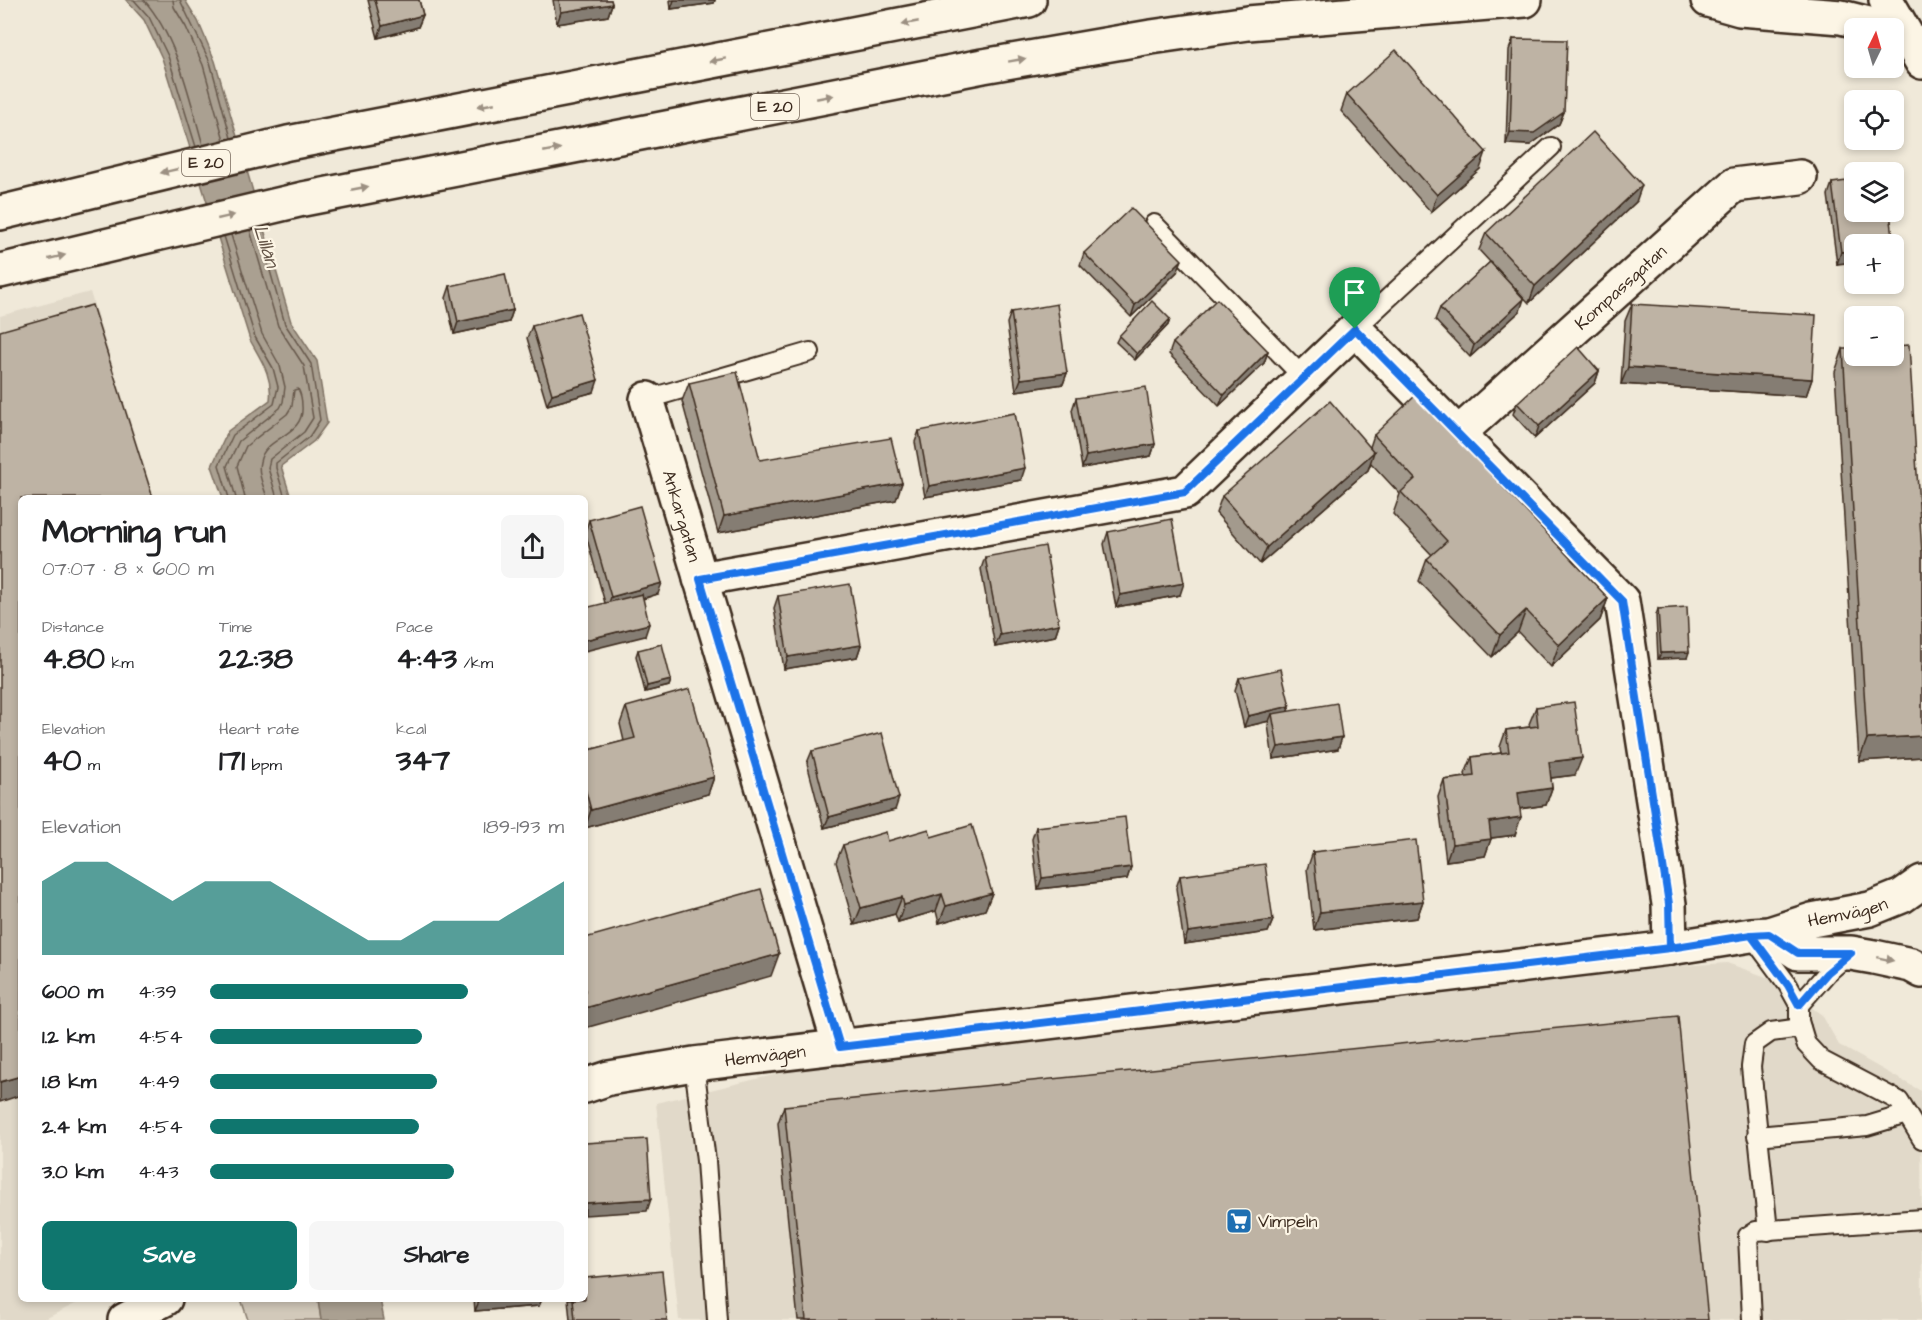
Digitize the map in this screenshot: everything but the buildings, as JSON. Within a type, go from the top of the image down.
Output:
[{"type":"main road","name":"E 20","points":[[0,213],[288,143],[1029,0]]},
{"type":"main road","name":"E 20","points":[[0,271],[303,199],[983,66],[1248,23],[1525,0]]},
{"type":"main road","points":[[1708,0],[1740,9],[1844,18]]},
{"type":"main road","points":[[1886,0],[1893,18]]},
{"type":"main road","name":"Kompassgatan","points":[[1458,434],[1734,185],[1800,177]]},
{"type":"main road","points":[[700,579],[1185,492],[1355,329],[1622,601],[1669,904],[1670,948]]},
{"type":"main road","name":"Ankargatan","points":[[647,399],[840,1047]]},
{"type":"main road","name":"Hemvägen","points":[[588,1085],[609,1078],[694,1064],[1670,948],[1760,935],[1812,920],[1870,909],[1902,896],[1922,882]]},
{"type":"main road","name":"Hemvägen","points":[[1760,935],[1798,953],[1851,953],[1911,964],[1922,971]]},
{"type":"main road","points":[[125,1320],[159,1302]]},
{"type":"lane","points":[[1355,329],[1551,147]]},
{"type":"lane","points":[[1154,224],[1304,378]]},
{"type":"lane","points":[[647,399],[810,352]]},
{"type":"lane","points":[[1760,935],[1799,1005],[1799,1022],[1806,1044],[1821,1060],[1899,1101],[1922,1139]]},
{"type":"lane","points":[[1799,1005],[1827,973],[1851,953]]},
{"type":"lane","points":[[1768,1231],[1750,1067],[1754,1044],[1771,1032],[1801,1028]]},
{"type":"lane","points":[[694,1064],[706,1161],[717,1320]]},
{"type":"lane","points":[[1757,1136],[1867,1126],[1907,1114]]},
{"type":"lane","points":[[1752,1320],[1748,1236],[1756,1231],[1922,1219]]},
{"type":"shaded area","points":[[90,292],[153,495],[18,495],[18,1302],[79,1302],[43,1320],[0,1320],[0,316]]},
{"type":"shaded area","points":[[1727,963],[1772,979],[1822,1015],[1839,1045],[1921,1091],[1922,1320],[679,1320],[656,1103],[849,1057],[1679,966]]},
{"type":"shaded area","points":[[242,1302],[318,1302],[321,1320],[248,1320]]},
{"type":"water","name":"Lillån","points":[[126,0],[185,0],[198,21],[215,61],[291,322],[317,361],[327,423],[314,441],[281,466],[290,495],[222,495],[212,466],[228,431],[270,400],[270,383],[250,340],[162,58],[144,20]]},
{"type":"water","points":[[318,1302],[381,1302],[384,1320],[321,1320]]},
{"type":"place","name":"Vimpeln","points":[[1239,1221]]},
{"type":"route","points":[[1355,329],[1185,492],[700,579],[840,1047],[1670,948],[1751,935],[1788,985],[1799,1005],[1827,973],[1851,953],[1798,953],[1769,934],[1751,935],[1670,948],[1669,904],[1622,601],[1355,329]]}]
